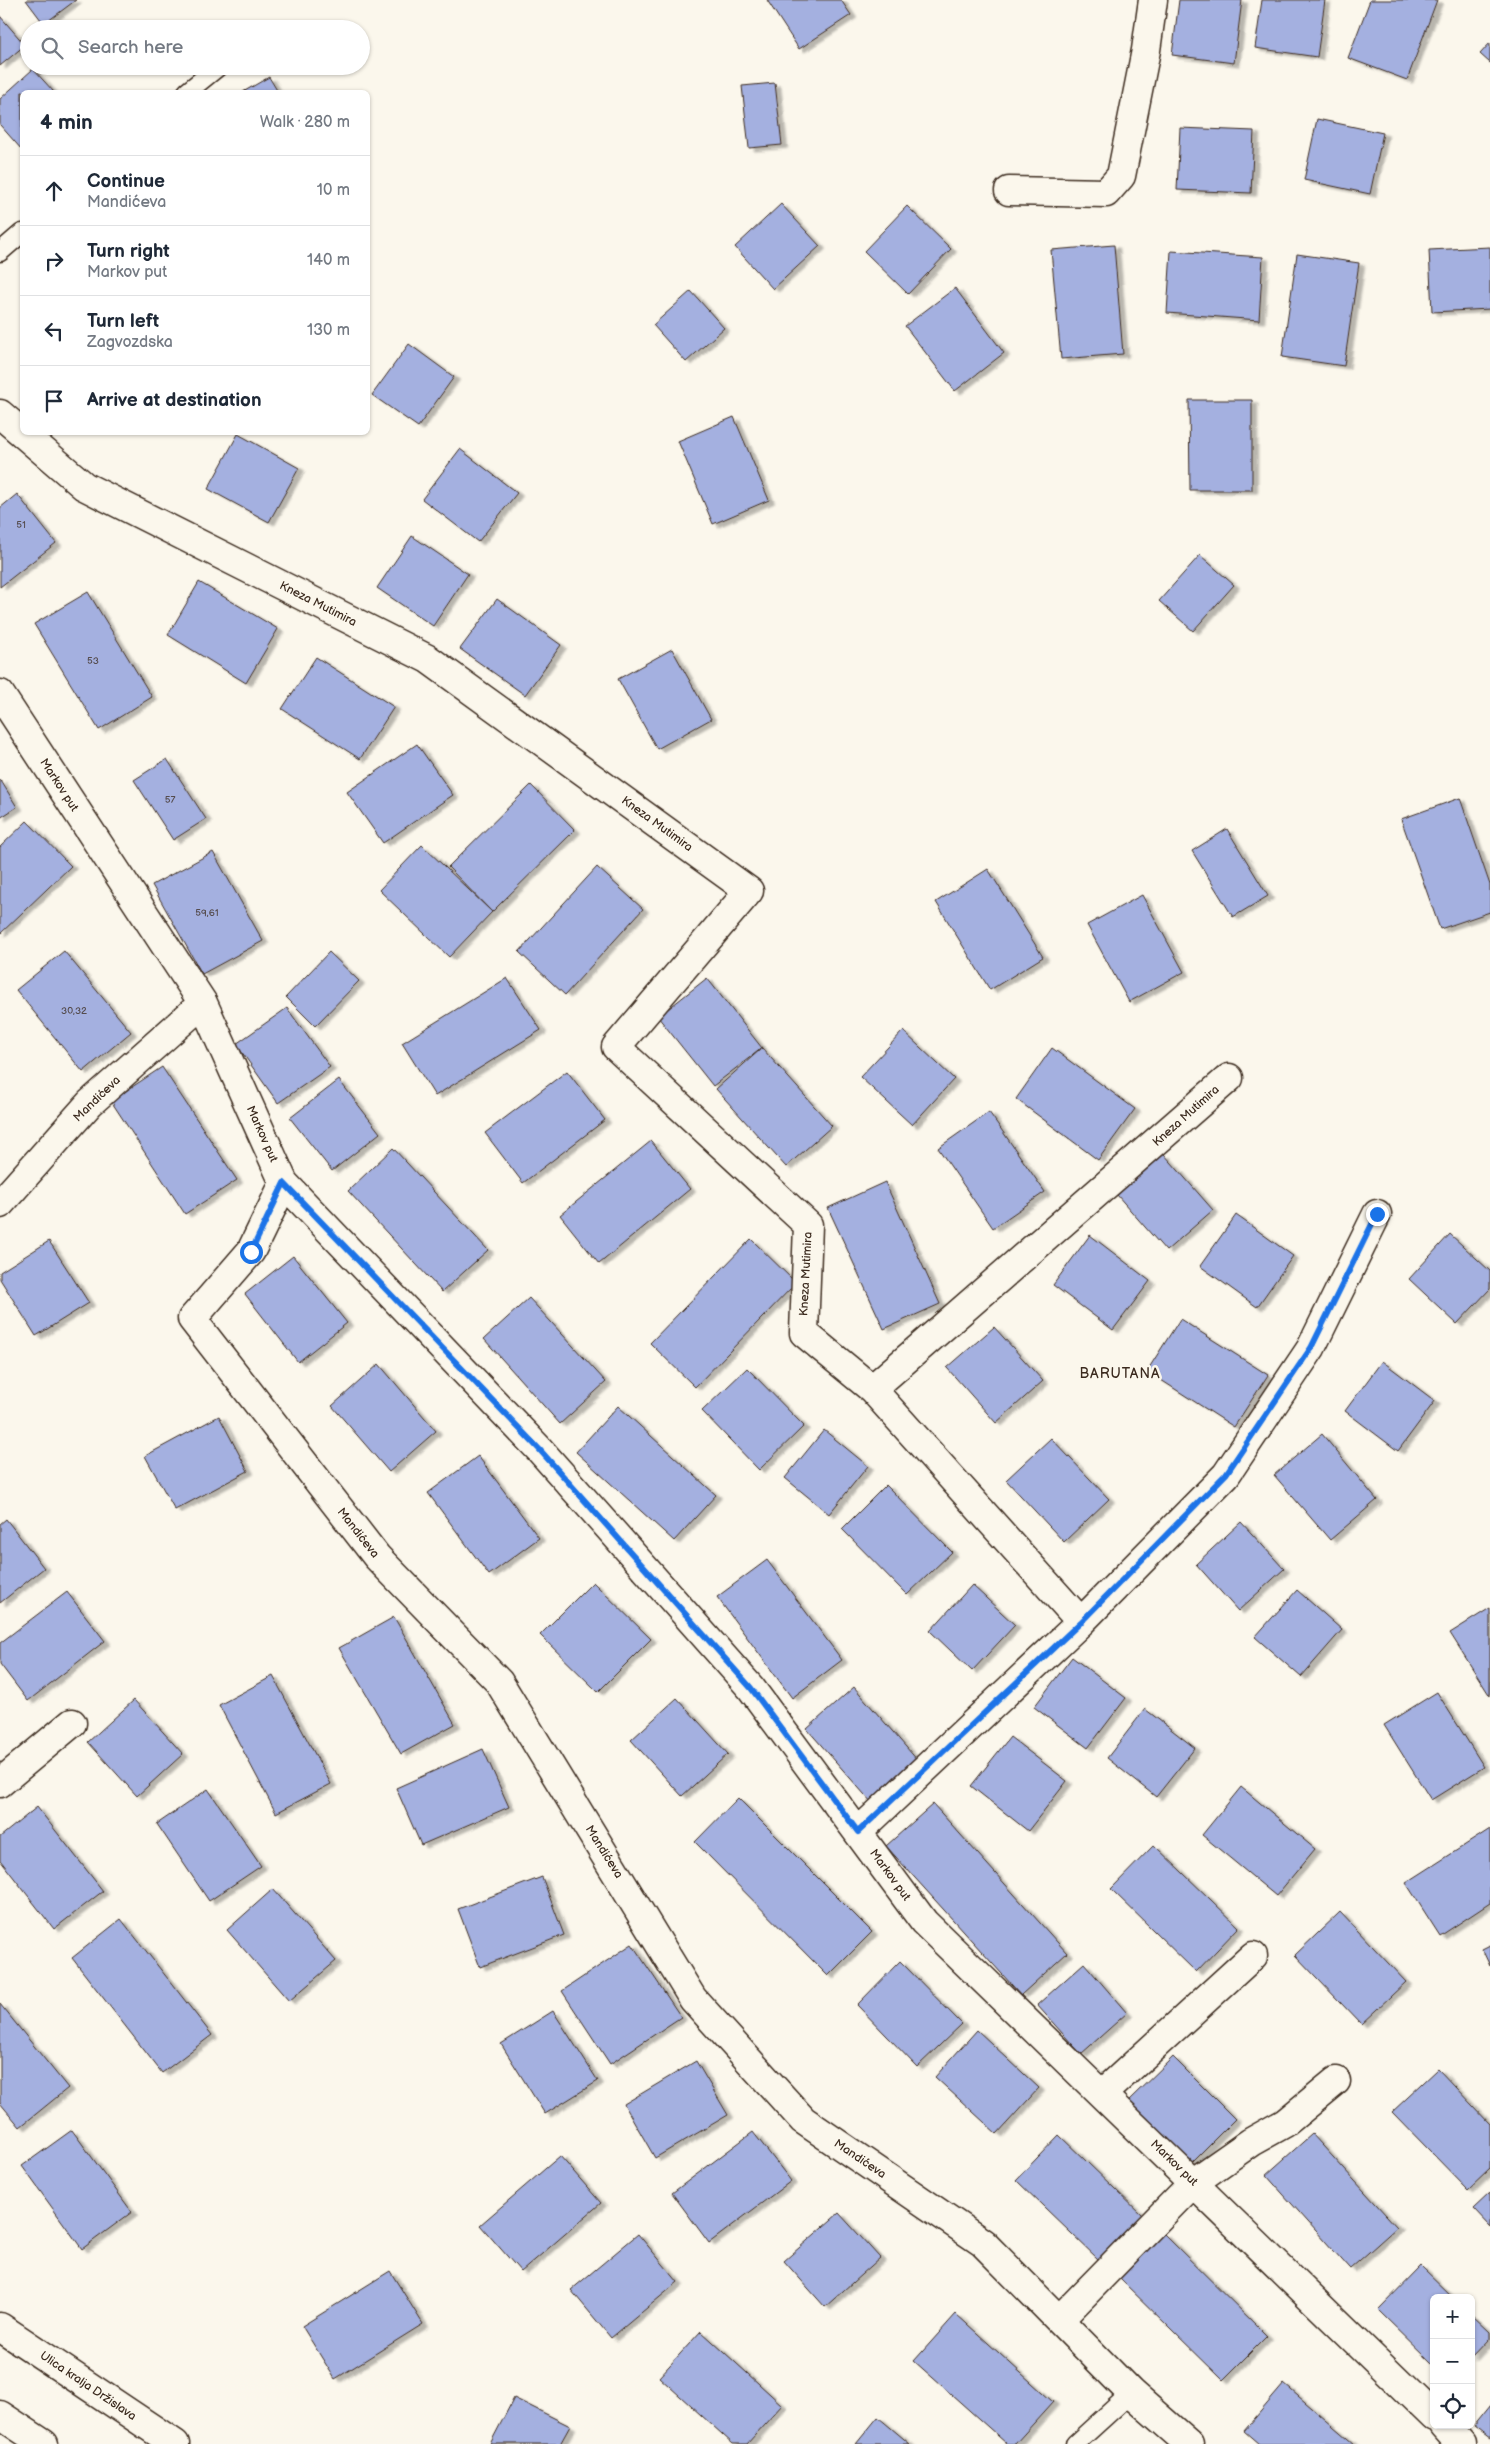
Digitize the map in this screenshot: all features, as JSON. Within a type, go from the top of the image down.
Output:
[{"type":"main road","points":[[1008,191],[1106,193],[1121,176],[1146,50],[1153,0]]},
{"type":"main road","name":"Kneza Mutimira","points":[[0,414],[20,431]]},
{"type":"main road","name":"Kneza Mutimira","points":[[24,435],[84,486],[428,658],[749,891],[616,1048],[808,1225],[804,1333],[872,1389],[1081,1622]]},
{"type":"main road","name":"Markov put","points":[[0,694],[203,1003],[284,1183],[539,1449],[751,1688],[924,1922],[1430,2413]]},
{"type":"main road","name":"Mandićeva","points":[[0,1204],[90,1102],[203,1003]]},
{"type":"main road","name":"Kneza Mutimira","points":[[872,1389],[1229,1078]]},
{"type":"main road","name":"Mandićeva","points":[[284,1183],[251,1252],[192,1319],[377,1557],[499,1682],[694,1999],[803,2120],[983,2244],[1130,2393],[1189,2444]]},
{"type":"main road","points":[[858,1832],[1081,1622],[1226,1474],[1311,1348],[1377,1214]]},
{"type":"main road","points":[[0,1783],[72,1723]]},
{"type":"main road","points":[[1102,2094],[1253,1956]]},
{"type":"main road","points":[[1059,2320],[1194,2182],[1251,2142],[1285,2124],[1336,2081]]},
{"type":"main road","name":"Ulica kralja Držislava","points":[[0,2327],[175,2444]]},
{"type":"main road","points":[[0,2415],[44,2444]]},
{"type":"main road","points":[[1446,2429],[1460,2444]]},
{"type":"lane","points":[[189,90],[208,75]]},
{"type":"lane","points":[[0,252],[20,234]]},
{"type":"lane","points":[[1075,2444],[1130,2393]]},
{"type":"building","points":[[26,0],[76,0],[49,20],[41,20]]},
{"type":"building","points":[[767,0],[841,0],[851,15],[799,49]]},
{"type":"building","points":[[1179,0],[1242,0],[1234,63],[1172,55]]},
{"type":"building","points":[[1262,0],[1325,0],[1317,57],[1255,48]]},
{"type":"building","points":[[1370,0],[1437,0],[1407,80],[1348,58]]},
{"type":"building","points":[[0,16],[20,39],[20,49],[0,66]]},
{"type":"building","points":[[1490,43],[1490,63],[1480,54]]},
{"type":"building","points":[[26,75],[38,75],[52,90],[20,90],[20,148],[0,125],[0,99]]},
{"type":"building","points":[[269,77],[277,90],[246,90]]},
{"type":"building","points":[[775,83],[782,145],[749,148],[742,86]]},
{"type":"building","points":[[1317,119],[1383,133],[1370,194],[1304,180]]},
{"type":"building","points":[[1180,128],[1254,131],[1251,193],[1177,190]]},
{"type":"building","points":[[781,204],[820,246],[773,289],[735,247]]},
{"type":"building","points":[[907,206],[951,249],[908,294],[864,251]]},
{"type":"building","points":[[1114,245],[1123,354],[1061,359],[1051,250]]},
{"type":"building","points":[[1490,247],[1490,309],[1432,312],[1429,250]]},
{"type":"building","points":[[1171,251],[1263,257],[1259,320],[1167,313]]},
{"type":"building","points":[[1297,254],[1359,263],[1344,366],[1282,357]]},
{"type":"building","points":[[955,288],[1004,353],[955,391],[905,326]]},
{"type":"building","points":[[691,291],[724,328],[686,362],[653,325]]},
{"type":"building","points":[[409,344],[454,377],[418,427],[372,395]]},
{"type":"building","points":[[1189,400],[1252,400],[1252,490],[1190,490]]},
{"type":"building","points":[[734,417],[769,500],[713,524],[678,441]]},
{"type":"building","points":[[237,435],[299,468],[269,522],[208,489]]},
{"type":"building","points":[[460,449],[517,493],[478,542],[422,499]]},
{"type":"building","points":[[17,494],[56,543],[0,587],[0,508]]},
{"type":"building","points":[[412,536],[468,574],[433,626],[377,588]]},
{"type":"building","points":[[1200,555],[1234,585],[1193,631],[1159,601]]},
{"type":"building","points":[[199,582],[278,629],[246,683],[168,635]]},
{"type":"building","points":[[88,592],[152,697],[99,730],[34,624]]},
{"type":"building","points":[[497,599],[561,645],[525,695],[460,649]]},
{"type":"building","points":[[672,649],[711,719],[657,749],[618,679]]},
{"type":"building","points":[[316,657],[394,707],[360,759],[282,709]]},
{"type":"building","points":[[417,744],[453,795],[383,843],[347,792]]},
{"type":"building","points":[[167,759],[206,819],[173,840],[134,780]]},
{"type":"building","points":[[0,779],[17,807],[0,818]]},
{"type":"building","points":[[531,785],[575,830],[492,912],[448,867]]},
{"type":"building","points":[[1460,798],[1490,885],[1490,912],[1440,929],[1401,819]]},
{"type":"building","points":[[27,821],[71,866],[0,934],[0,847]]},
{"type":"building","points":[[1227,829],[1268,896],[1233,917],[1192,851]]},
{"type":"building","points":[[422,845],[492,912],[449,957],[379,890]]},
{"type":"building","points":[[213,852],[263,941],[202,974],[152,885]]},
{"type":"building","points":[[597,867],[643,909],[565,995],[519,952]]},
{"type":"building","points":[[988,869],[1043,957],[990,990],[936,902]]},
{"type":"building","points":[[1142,895],[1184,972],[1129,1002],[1087,925]]},
{"type":"building","points":[[64,951],[131,1032],[83,1072],[16,990]]},
{"type":"building","points":[[329,952],[359,981],[315,1026],[286,997]]},
{"type":"building","points":[[507,978],[541,1030],[435,1096],[402,1043]]},
{"type":"building","points":[[707,978],[762,1048],[713,1086],[658,1017]]},
{"type":"building","points":[[287,1008],[330,1067],[278,1103],[236,1044]]},
{"type":"building","points":[[903,1031],[954,1079],[912,1125],[860,1077]]},
{"type":"building","points":[[762,1048],[832,1126],[786,1167],[716,1089]]},
{"type":"building","points":[[1052,1048],[1135,1109],[1098,1160],[1016,1099]]},
{"type":"building","points":[[162,1067],[237,1180],[185,1214],[111,1101]]},
{"type":"building","points":[[567,1071],[605,1120],[523,1183],[485,1133]]},
{"type":"building","points":[[339,1080],[380,1133],[332,1171],[290,1118]]},
{"type":"building","points":[[989,1112],[1045,1192],[993,1228],[938,1148]]},
{"type":"building","points":[[651,1141],[690,1189],[599,1264],[560,1215]]},
{"type":"building","points":[[393,1148],[488,1250],[442,1292],[348,1191]]},
{"type":"building","points":[[1164,1154],[1213,1210],[1166,1251],[1117,1195]]},
{"type":"building","points":[[885,1182],[940,1304],[884,1329],[828,1208]]},
{"type":"building","points":[[1236,1215],[1293,1256],[1257,1307],[1200,1266]]},
{"type":"building","points":[[1450,1234],[1490,1271],[1490,1289],[1457,1324],[1409,1279]]},
{"type":"building","points":[[1090,1235],[1150,1281],[1113,1330],[1053,1285]]},
{"type":"building","points":[[751,1239],[796,1283],[695,1387],[650,1343]]},
{"type":"building","points":[[49,1241],[89,1303],[36,1336],[0,1279],[0,1272]]},
{"type":"building","points":[[293,1256],[347,1323],[298,1362],[245,1294]]},
{"type":"building","points":[[529,1298],[606,1382],[560,1424],[484,1339]]},
{"type":"building","points":[[1180,1319],[1268,1375],[1234,1427],[1147,1371]]},
{"type":"building","points":[[994,1327],[1043,1381],[996,1423],[947,1368]]},
{"type":"building","points":[[1382,1361],[1435,1401],[1398,1451],[1345,1411]]},
{"type":"building","points":[[379,1364],[436,1431],[389,1472],[332,1406]]},
{"type":"building","points":[[747,1368],[804,1426],[759,1470],[702,1411]]},
{"type":"building","points":[[618,1406],[716,1495],[674,1541],[576,1452]]},
{"type":"building","points":[[219,1416],[248,1471],[175,1510],[145,1456]]},
{"type":"building","points":[[824,1430],[868,1466],[829,1514],[785,1478]]},
{"type":"building","points":[[1322,1434],[1377,1500],[1330,1540],[1274,1475]]},
{"type":"building","points":[[1051,1438],[1109,1499],[1064,1542],[1006,1480]]},
{"type":"building","points":[[478,1456],[539,1538],[489,1575],[428,1493]]},
{"type":"building","points":[[886,1485],[952,1552],[907,1595],[842,1529]]},
{"type":"building","points":[[6,1519],[44,1568],[0,1603],[0,1524]]},
{"type":"building","points":[[1241,1522],[1284,1569],[1238,1611],[1196,1564]]},
{"type":"building","points":[[767,1560],[842,1660],[792,1698],[717,1597]]},
{"type":"building","points":[[593,1582],[651,1639],[598,1692],[540,1635]]},
{"type":"building","points":[[972,1585],[1015,1625],[972,1671],[930,1631]]},
{"type":"building","points":[[1297,1590],[1342,1630],[1301,1677],[1255,1637]]},
{"type":"building","points":[[67,1592],[105,1641],[28,1701],[0,1664],[0,1643]]},
{"type":"building","points":[[1490,1608],[1490,1696],[1450,1633]]},
{"type":"building","points":[[394,1617],[455,1724],[401,1754],[339,1648]]},
{"type":"building","points":[[1072,1657],[1126,1698],[1088,1748],[1034,1707]]},
{"type":"building","points":[[273,1676],[331,1784],[276,1813],[219,1705]]},
{"type":"building","points":[[854,1687],[919,1762],[872,1803],[807,1729]]},
{"type":"building","points":[[1437,1692],[1484,1767],[1431,1800],[1384,1725]]},
{"type":"building","points":[[677,1698],[728,1754],[682,1796],[631,1740]]},
{"type":"building","points":[[134,1700],[183,1754],[137,1796],[88,1742]]},
{"type":"building","points":[[1145,1709],[1195,1748],[1156,1797],[1107,1758]]},
{"type":"building","points":[[1010,1737],[1067,1781],[1028,1831],[971,1786]]},
{"type":"building","points":[[483,1749],[509,1807],[421,1845],[396,1788]]},
{"type":"building","points":[[1241,1787],[1315,1849],[1276,1896],[1202,1835]]},
{"type":"building","points":[[208,1789],[261,1866],[209,1901],[157,1824]]},
{"type":"building","points":[[738,1798],[872,1932],[828,1976],[695,1842]]},
{"type":"building","points":[[933,1804],[1067,1953],[1021,1995],[886,1846]]},
{"type":"building","points":[[37,1807],[103,1891],[54,1929],[0,1860],[0,1837]]},
{"type":"building","points":[[1490,1829],[1490,1903],[1440,1936],[1406,1883]]},
{"type":"building","points":[[1154,1845],[1239,1927],[1196,1972],[1111,1889]]},
{"type":"building","points":[[542,1877],[564,1935],[480,1967],[458,1909]]},
{"type":"building","points":[[273,1889],[336,1961],[289,2001],[227,1930]]},
{"type":"building","points":[[1340,1912],[1406,1982],[1361,2024],[1295,1955]]},
{"type":"building","points":[[121,1919],[212,2035],[162,2073],[72,1958]]},
{"type":"building","points":[[632,1944],[681,2017],[610,2064],[562,1991]]},
{"type":"building","points":[[1490,1945],[1490,1966],[1482,1949]]},
{"type":"building","points":[[900,1961],[962,2024],[917,2067],[857,2005]]},
{"type":"building","points":[[1084,1963],[1127,2013],[1081,2054],[1037,2005]]},
{"type":"building","points":[[0,2004],[68,2088],[20,2127],[0,2103]]},
{"type":"building","points":[[553,2011],[598,2081],[545,2114],[501,2044]]},
{"type":"building","points":[[977,2030],[1039,2088],[997,2134],[935,2077]]},
{"type":"building","points":[[1173,2057],[1235,2119],[1191,2163],[1128,2101]]},
{"type":"building","points":[[696,2061],[728,2115],[655,2158],[624,2104]]},
{"type":"building","points":[[1438,2069],[1490,2124],[1490,2169],[1468,2190],[1392,2112]]},
{"type":"building","points":[[72,2130],[132,2212],[82,2249],[22,2166]]},
{"type":"building","points":[[753,2132],[791,2181],[709,2243],[672,2193]]},
{"type":"building","points":[[1312,2134],[1397,2227],[1350,2269],[1266,2175]]},
{"type":"building","points":[[1059,2135],[1142,2215],[1099,2260],[1016,2180]]},
{"type":"building","points":[[560,2156],[601,2203],[521,2272],[480,2225]]},
{"type":"building","points":[[1490,2193],[1490,2227],[1473,2209]]},
{"type":"building","points":[[839,2213],[880,2258],[825,2307],[784,2261]]},
{"type":"building","points":[[1163,2233],[1267,2336],[1223,2380],[1119,2278]]},
{"type":"building","points":[[638,2234],[678,2282],[611,2338],[571,2290]]},
{"type":"building","points":[[1421,2266],[1450,2294],[1430,2294],[1430,2361],[1378,2310]]},
{"type":"building","points":[[390,2271],[423,2324],[335,2379],[302,2326]]},
{"type":"building","points":[[956,2314],[1053,2402],[1015,2444],[1007,2444],[914,2361]]},
{"type":"building","points":[[1475,2318],[1490,2332],[1490,2339],[1475,2355]]},
{"type":"building","points":[[701,2331],[782,2405],[747,2444],[733,2444],[659,2377]]},
{"type":"building","points":[[1284,2384],[1354,2444],[1259,2444],[1244,2431]]},
{"type":"building","points":[[514,2398],[570,2426],[560,2444],[490,2444]]},
{"type":"building","points":[[1490,2406],[1490,2440],[1475,2429],[1475,2425]]},
{"type":"building","points":[[878,2417],[910,2444],[856,2444]]},
{"type":"district","name":"BARUTANA","points":[[1120,1373]]},
{"type":"route","points":[[251,1252],[284,1183],[539,1449],[751,1688],[858,1832],[1081,1622],[1226,1474],[1311,1348],[1377,1214]]}]
